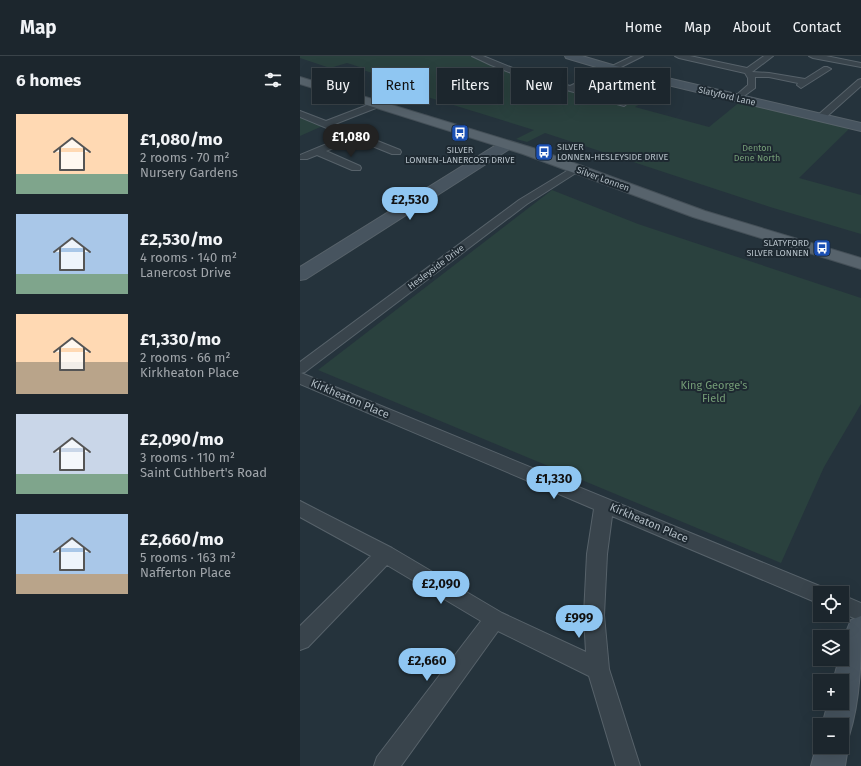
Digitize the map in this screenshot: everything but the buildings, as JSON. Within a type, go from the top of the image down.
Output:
[{"type":"main road","name":"Silver Lonnen","points":[[300,80],[312,84]]},
{"type":"main road","name":"Silver Lonnen","points":[[378,104],[506,145],[699,214],[861,264]]},
{"type":"street","points":[[476,56],[524,75],[575,89]]},
{"type":"street","name":"Slatyford Lane","points":[[570,56],[610,68]]},
{"type":"street","points":[[615,68],[639,56]]},
{"type":"street","points":[[679,56],[804,83],[828,69]]},
{"type":"street","points":[[749,72],[769,56]]},
{"type":"street","points":[[813,56],[861,65]]},
{"type":"street","points":[[736,98],[752,86],[753,83],[749,72]]},
{"type":"street","name":"Slatyford Lane","points":[[670,82],[861,127]]},
{"type":"street","points":[[821,117],[861,82]]},
{"type":"street","points":[[327,124],[378,104]]},
{"type":"street","points":[[300,114],[396,152]]},
{"type":"street","points":[[303,157],[356,136]]},
{"type":"street","points":[[300,275],[506,145]]},
{"type":"street","points":[[317,152],[356,168]]},
{"type":"street","points":[[343,174],[368,163]]},
{"type":"street","name":"Hesleyside Drive","points":[[300,368],[523,202],[575,169]]},
{"type":"street","name":"Kirkheaton Place","points":[[300,378],[813,592]]},
{"type":"street","points":[[604,505],[598,554],[594,615],[598,669],[625,765]]},
{"type":"street","points":[[300,508],[385,554],[495,619],[598,669]]},
{"type":"street","points":[[300,640],[385,554]]},
{"type":"street","points":[[849,607],[861,612]]},
{"type":"street","points":[[386,766],[495,619]]},
{"type":"street","points":[[840,718],[861,629]]},
{"type":"street","points":[[828,766],[831,754]]},
{"type":"green space","name":"Denton Dene North","points":[[300,56],[472,56],[503,68],[437,68],[437,100],[429,98],[429,68],[372,68],[372,73],[364,70],[366,69],[364,68],[347,63],[330,68],[300,58]]},
{"type":"green space","name":"Denton Dene North","points":[[503,68],[511,70],[511,104],[567,104],[567,87],[575,89],[575,104],[640,104],[635,107],[709,127],[741,101],[850,128],[799,178],[861,195],[861,234],[770,207],[545,133],[527,142],[516,139],[534,130],[450,104],[503,104]]},
{"type":"green space","points":[[300,115],[327,124],[300,136]]},
{"type":"green space","name":"King George's Field","points":[[552,190],[638,224],[861,298],[861,404],[824,467],[781,563],[318,370]]},
{"type":"place","name":"SILVER LONNEN-LANERCOST DRIVE","points":[[460,133]]},
{"type":"place","name":"SILVER LONNEN-HESLEYSIDE DRIVE","points":[[544,152]]},
{"type":"place","name":"SLATYFORD SILVER LONNEN","points":[[822,248]]}]
